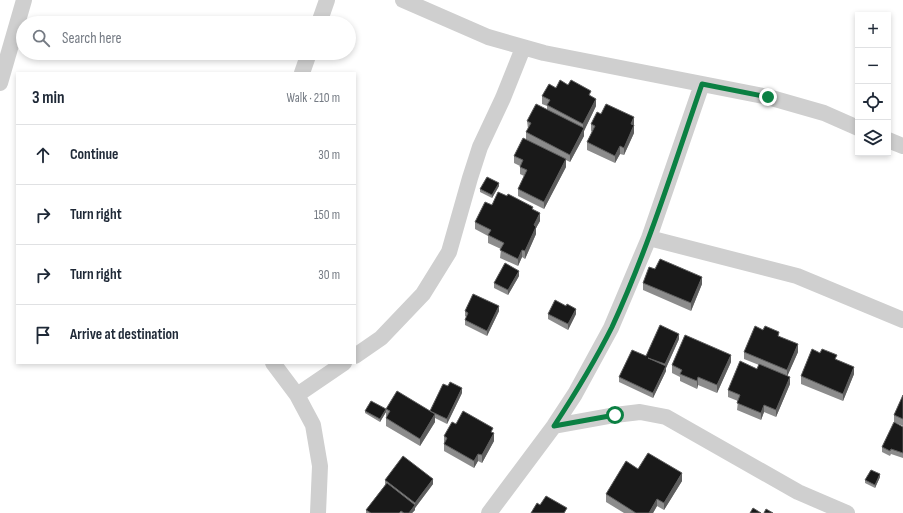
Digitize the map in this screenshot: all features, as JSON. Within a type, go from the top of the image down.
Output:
[{"type":"street","points":[[19,16],[24,0]]},
{"type":"street","points":[[321,16],[327,0]]},
{"type":"street","points":[[403,0],[488,36],[523,48],[768,97],[824,113],[855,127]]},
{"type":"street","points":[[0,83],[16,28]]},
{"type":"street","points":[[356,355],[381,338],[423,294],[449,252],[480,147],[503,98],[523,48]]},
{"type":"street","points":[[302,72],[307,60]]},
{"type":"street","points":[[489,513],[554,426],[575,394],[611,328],[649,238],[702,84]]},
{"type":"street","points":[[891,141],[903,146]]},
{"type":"street","points":[[649,238],[797,276],[903,320]]},
{"type":"street","points":[[274,364],[297,395],[313,424],[320,466],[318,513]]},
{"type":"street","points":[[297,395],[343,364]]},
{"type":"street","points":[[554,426],[640,412],[666,417],[798,492],[847,513]]},
{"type":"building","points":[[560,80],[568,85],[571,80],[591,91],[589,95],[596,99],[583,124],[547,105],[550,100],[542,96],[549,84],[556,88]]},
{"type":"building","points":[[536,104],[584,128],[570,155],[526,132],[531,123],[527,121]]},
{"type":"building","points":[[606,104],[634,117],[631,124],[634,125],[624,148],[620,146],[615,156],[587,142],[595,126],[591,124],[597,112],[601,114]]},
{"type":"building","points":[[523,138],[566,159],[544,202],[518,189],[527,170],[520,167],[523,160],[514,156]]},
{"type":"building","points":[[487,177],[499,183],[492,195],[480,189]]},
{"type":"building","points":[[498,192],[507,196],[508,194],[533,207],[532,209],[540,213],[534,225],[536,227],[525,251],[522,250],[518,259],[500,250],[504,243],[488,235],[491,230],[475,222],[485,202],[492,205]]},
{"type":"building","points":[[660,259],[702,277],[691,303],[643,283],[649,267],[655,269]]},
{"type":"building","points":[[505,263],[519,271],[508,290],[494,283]]},
{"type":"building","points":[[473,294],[499,306],[487,331],[465,320],[468,313],[465,311]]},
{"type":"building","points":[[555,300],[576,309],[568,324],[548,314]]},
{"type":"building","points":[[660,325],[679,334],[665,364],[648,358],[666,366],[653,393],[619,377],[632,350],[646,356]]},
{"type":"building","points":[[755,326],[763,330],[765,326],[779,332],[778,336],[798,344],[787,370],[744,352]]},
{"type":"building","points":[[685,335],[731,355],[717,385],[698,377],[697,381],[680,374],[682,370],[672,365]]},
{"type":"building","points":[[812,349],[820,353],[822,349],[837,355],[835,359],[854,367],[843,394],[801,376]]},
{"type":"building","points":[[740,361],[757,369],[759,364],[790,377],[776,410],[764,405],[761,413],[737,403],[740,395],[728,390]]},
{"type":"building","points":[[450,382],[462,388],[447,419],[430,411],[443,384],[448,386]]},
{"type":"building","points":[[397,391],[435,414],[420,439],[386,418],[390,411],[386,409]]},
{"type":"building","points":[[903,395],[903,419],[894,415]]},
{"type":"building","points":[[371,401],[386,409],[380,419],[365,411]]},
{"type":"building","points":[[463,411],[493,428],[491,432],[494,433],[482,455],[478,454],[474,461],[444,444],[447,438],[444,436],[452,422],[456,424]]},
{"type":"building","points":[[894,422],[903,427],[903,453],[891,449],[890,451],[882,447]]},
{"type":"building","points":[[648,453],[682,473],[664,503],[657,499],[649,513],[636,513],[606,494],[626,461],[638,469]]},
{"type":"building","points":[[403,456],[433,479],[415,503],[385,480]]},
{"type":"building","points":[[871,470],[880,474],[875,485],[865,480]]},
{"type":"building","points":[[387,483],[415,505],[409,513],[404,513],[401,511],[399,513],[371,513],[366,510]]},
{"type":"building","points":[[546,496],[567,508],[564,513],[531,513],[537,503],[540,505]]},
{"type":"building","points":[[753,508],[761,513],[750,513]]},
{"type":"building","points":[[766,509],[773,513],[764,513]]},
{"type":"route","points":[[615,415],[554,426],[575,394],[611,328],[649,238],[702,84],[768,97]]}]
